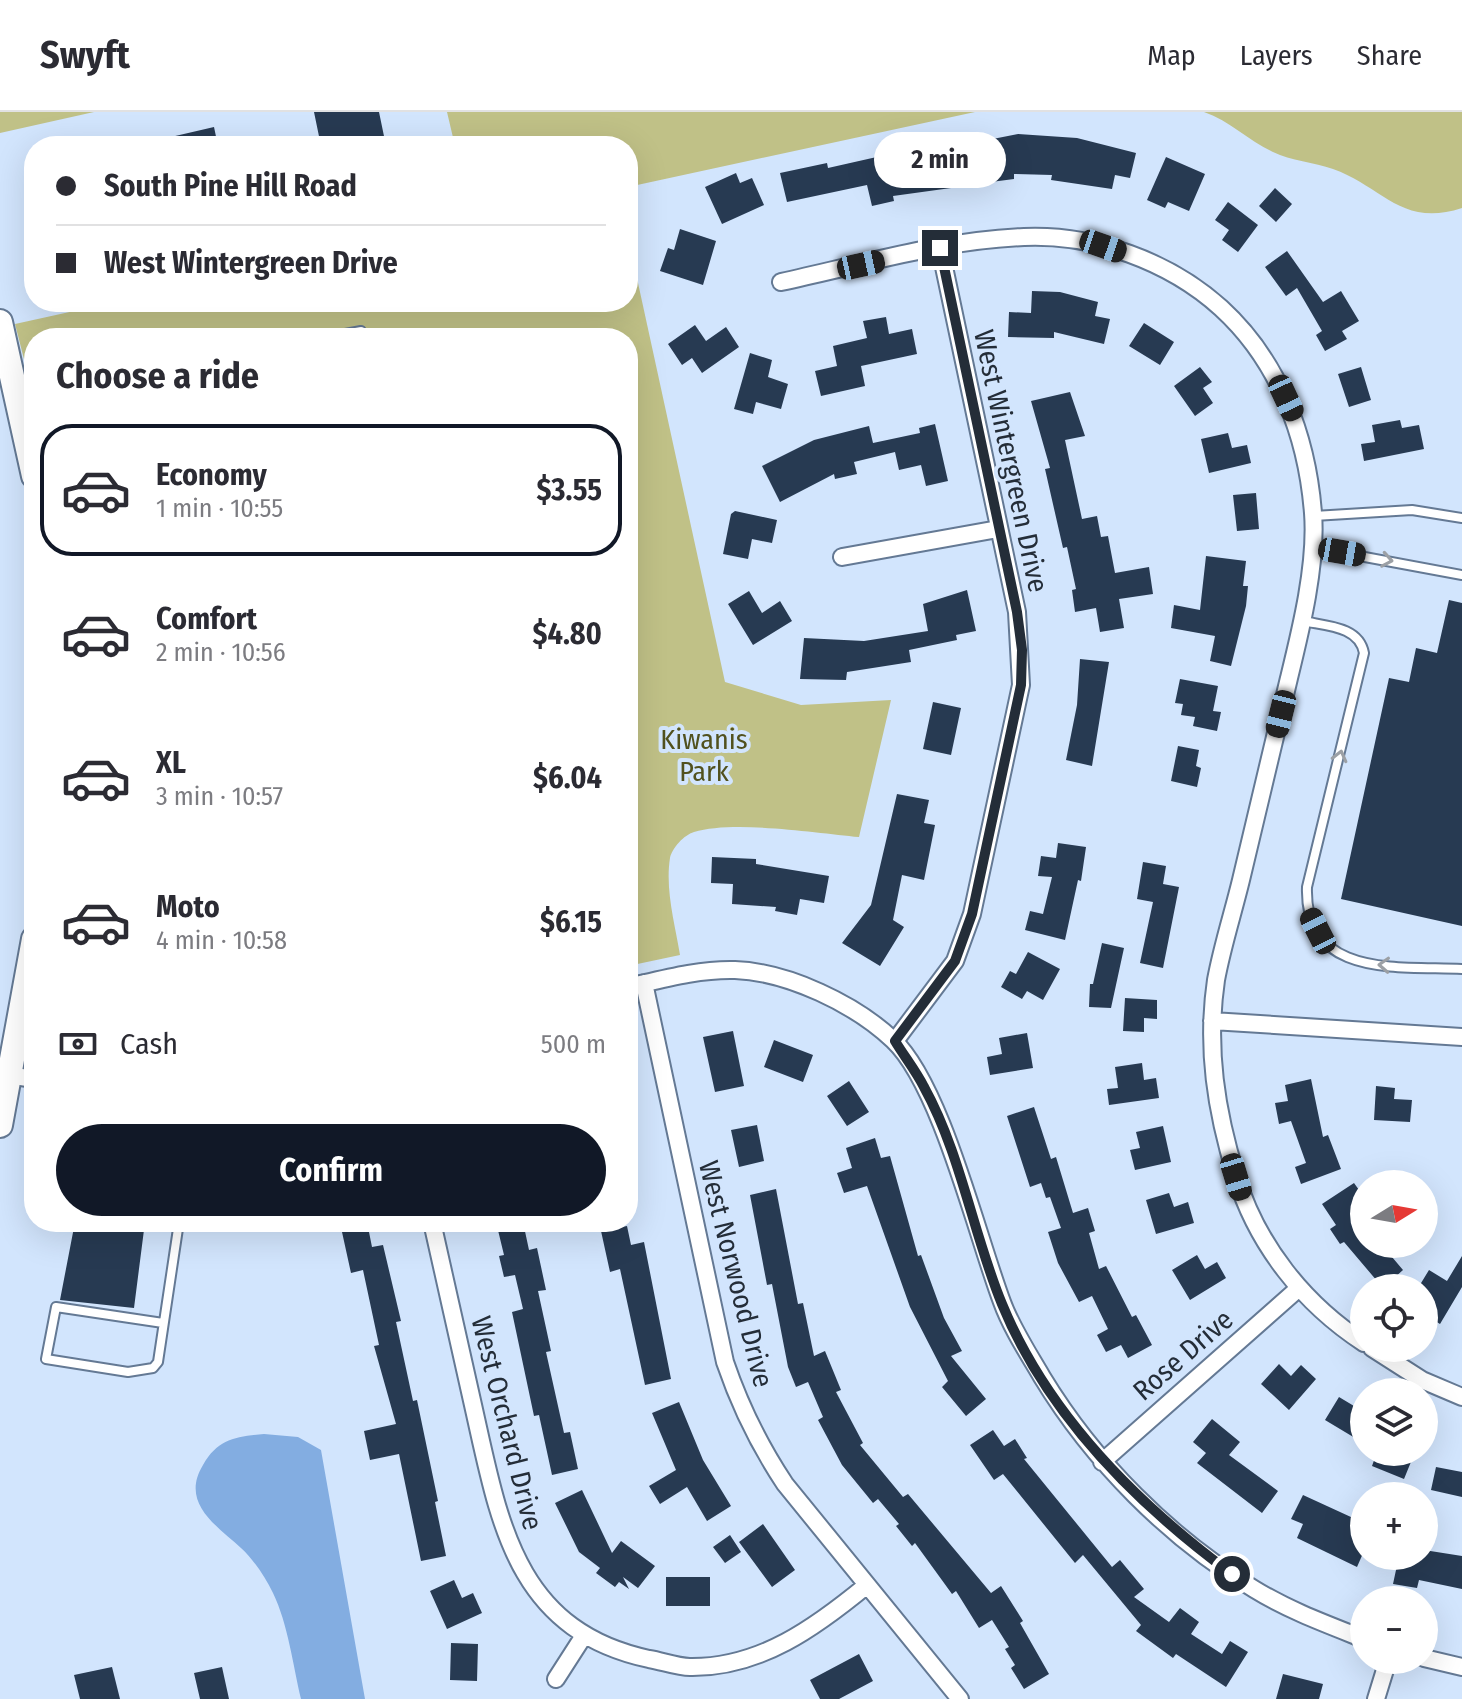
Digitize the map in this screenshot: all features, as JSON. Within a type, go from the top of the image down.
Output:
[{"type":"street","points":[[781,282],[940,248],[1026,236],[1103,246],[1152,262],[1204,293],[1239,325],[1278,381],[1294,414],[1314,516],[1303,621],[1217,978],[1212,1021],[1212,1078],[1223,1134],[1243,1198],[1269,1250],[1299,1288],[1350,1331]]},
{"type":"street","name":"West Wintergreen Drive","points":[[895,1041],[955,961],[972,914],[1014,725],[1022,650],[940,248]]},
{"type":"street","points":[[0,327],[24,416]]},
{"type":"street","points":[[842,557],[998,529]]},
{"type":"street","points":[[638,985],[700,972],[738,970],[794,982],[834,998],[895,1041],[925,1087],[953,1158],[1003,1306],[1042,1378],[1102,1462],[1171,1529],[1253,1589],[1310,1618],[1350,1634]]},
{"type":"street","points":[[0,1125],[24,991]]},
{"type":"street","name":"West Norwood Drive","points":[[638,993],[725,1362],[739,1402],[761,1447],[785,1484],[960,1699]]},
{"type":"street","points":[[1212,1021],[1462,1037]]},
{"type":"street","points":[[8,1075],[24,1077]]},
{"type":"street","name":"West Orchard Drive","points":[[434,1232],[495,1504],[512,1551],[541,1597],[583,1637],[630,1655],[689,1667],[737,1661],[789,1642],[867,1585]]},
{"type":"street","name":"Rose Drive","points":[[1102,1462],[1299,1288]]},
{"type":"street","points":[[1394,1362],[1422,1380],[1462,1397]]},
{"type":"street","points":[[556,1679],[583,1637]]},
{"type":"street","points":[[1438,1661],[1462,1667]]},
{"type":"street","points":[[1376,1699],[1384,1674]]},
{"type":"lane","points":[[1314,516],[1412,510],[1462,518]]},
{"type":"lane","points":[[1310,547],[1462,575]]},
{"type":"lane","points":[[1303,621],[1353,632],[1362,642],[1364,653],[1307,887],[1311,916],[1327,945],[1355,962],[1462,969]]},
{"type":"lane","points":[[163,1323],[56,1307],[46,1359],[128,1372],[148,1371],[158,1362],[177,1232]]},
{"type":"green space","points":[[0,112],[94,112],[0,133]]},
{"type":"green space","points":[[447,112],[975,112],[638,185],[638,136],[453,136]]},
{"type":"green space","points":[[1204,112],[1462,112],[1462,208],[1441,213],[1407,209],[1350,176],[1273,152]]},
{"type":"green space","name":"Kiwanis Park","points":[[638,283],[725,682],[801,705],[891,700],[859,837],[752,827],[711,829],[690,834],[673,850],[669,870],[671,907],[680,955],[638,964],[638,328],[24,328],[24,359],[15,324],[70,312],[638,312]]},
{"type":"water","points":[[264,1434],[298,1437],[321,1450],[365,1699],[301,1699],[286,1631],[270,1587],[250,1558],[212,1522],[198,1502],[197,1479],[209,1456],[228,1441]]},
{"type":"building","points":[[314,112],[379,112],[384,136],[319,136]]},
{"type":"building","points":[[214,127],[216,136],[175,136]]},
{"type":"building","points":[[1018,134],[1077,138],[1136,153],[1130,178],[1115,175],[1112,189],[1051,180],[1052,175],[1014,174],[1014,179],[991,182],[987,161],[947,167],[951,188],[893,196],[894,201],[872,206],[867,185],[787,202],[780,173],[827,163],[828,168],[921,147],[922,153]]},
{"type":"building","points":[[1166,157],[1205,174],[1189,211],[1168,202],[1165,208],[1147,200]]},
{"type":"building","points":[[736,173],[740,183],[752,178],[764,205],[722,224],[705,187]]},
{"type":"building","points":[[1275,188],[1292,204],[1276,222],[1259,206]]},
{"type":"building","points":[[1228,202],[1258,225],[1238,252],[1222,240],[1229,230],[1215,220]]},
{"type":"building","points":[[680,229],[716,241],[703,285],[660,271],[668,248],[674,250]]},
{"type":"building","points":[[1287,251],[1323,302],[1341,291],[1359,321],[1342,331],[1347,339],[1325,351],[1316,335],[1322,331],[1297,288],[1286,296],[1265,267]]},
{"type":"building","points":[[1032,291],[1060,292],[1098,302],[1095,316],[1110,319],[1104,344],[1054,332],[1054,338],[1008,337],[1009,312],[1031,313]]},
{"type":"building","points":[[886,317],[889,334],[912,329],[917,354],[861,366],[865,386],[821,396],[815,371],[837,366],[833,346],[867,338],[863,321]]},
{"type":"building","points":[[1144,323],[1174,342],[1160,365],[1129,346]]},
{"type":"building","points":[[695,325],[706,341],[726,327],[739,347],[702,373],[692,358],[682,365],[668,344]]},
{"type":"building","points":[[750,353],[772,360],[768,377],[788,384],[781,409],[756,402],[753,414],[734,409]]},
{"type":"building","points":[[1200,367],[1212,382],[1203,388],[1213,403],[1195,416],[1174,386]]},
{"type":"building","points":[[1361,367],[1371,400],[1349,407],[1338,374]]},
{"type":"building","points":[[1070,392],[1085,436],[1065,440],[1082,519],[1097,516],[1101,537],[1108,536],[1115,573],[1149,567],[1153,594],[1119,599],[1124,628],[1100,632],[1096,608],[1075,612],[1072,590],[1076,589],[1067,547],[1063,548],[1045,469],[1050,468],[1031,401]]},
{"type":"building","points":[[1400,420],[1402,428],[1419,425],[1424,449],[1364,461],[1361,444],[1375,442],[1372,425]]},
{"type":"building","points":[[935,424],[948,481],[926,486],[921,465],[899,470],[895,452],[854,462],[857,474],[835,479],[834,474],[780,502],[762,466],[814,440],[869,426],[873,443],[920,433],[919,428]]},
{"type":"building","points":[[1228,433],[1232,448],[1247,445],[1251,463],[1209,473],[1201,439]]},
{"type":"building","points":[[1256,493],[1259,529],[1237,531],[1233,495]]},
{"type":"building","points":[[735,511],[777,520],[772,543],[752,539],[748,559],[723,554],[731,514]]},
{"type":"building","points":[[1206,556],[1246,561],[1243,586],[1248,586],[1246,606],[1231,666],[1210,661],[1215,636],[1171,628],[1174,605],[1200,610]]},
{"type":"building","points":[[967,590],[976,631],[956,635],[957,640],[909,650],[911,662],[847,672],[846,680],[800,679],[804,638],[864,641],[928,631],[923,604]]},
{"type":"building","points":[[749,591],[762,613],[780,601],[792,621],[753,645],[728,604]]},
{"type":"building","points":[[1449,600],[1462,603],[1462,926],[1341,899],[1389,678],[1409,682],[1416,648],[1437,653]]},
{"type":"building","points":[[1080,659],[1109,662],[1092,766],[1066,760],[1077,705]]},
{"type":"building","points":[[1180,679],[1218,686],[1213,711],[1221,712],[1217,731],[1193,726],[1195,717],[1181,715],[1183,704],[1175,703]]},
{"type":"building","points":[[933,702],[961,708],[951,755],[923,749]]},
{"type":"building","points":[[1178,746],[1199,750],[1196,766],[1201,768],[1197,787],[1171,781]]},
{"type":"building","points":[[897,794],[929,800],[924,823],[935,825],[924,880],[902,875],[893,920],[904,927],[880,966],[842,943],[871,905]]},
{"type":"building","points":[[1058,843],[1086,847],[1081,881],[1078,880],[1065,940],[1025,930],[1030,911],[1043,914],[1052,877],[1038,876],[1041,856],[1056,858]]},
{"type":"building","points":[[712,857],[756,859],[756,864],[829,876],[824,903],[800,899],[797,915],[775,911],[776,907],[732,904],[733,884],[711,883]]},
{"type":"building","points":[[1143,862],[1166,866],[1163,884],[1179,887],[1163,968],[1140,963],[1153,902],[1137,899]]},
{"type":"building","points":[[1102,943],[1124,948],[1111,1008],[1089,1007],[1090,984],[1093,984]]},
{"type":"building","points":[[1028,952],[1060,969],[1043,1000],[1027,991],[1022,999],[1001,987],[1010,971],[1016,974]]},
{"type":"building","points":[[1125,998],[1157,1000],[1157,1019],[1144,1018],[1144,1032],[1123,1031]]},
{"type":"building","points":[[733,1031],[744,1086],[715,1092],[703,1037]]},
{"type":"building","points":[[1027,1033],[1033,1068],[990,1075],[987,1057],[1002,1054],[999,1038]]},
{"type":"building","points":[[774,1040],[813,1055],[803,1082],[764,1067]]},
{"type":"building","points":[[1142,1063],[1144,1080],[1156,1078],[1159,1098],[1109,1105],[1107,1089],[1118,1088],[1115,1067]]},
{"type":"building","points":[[1311,1079],[1323,1137],[1328,1135],[1341,1169],[1301,1184],[1295,1167],[1306,1163],[1291,1121],[1279,1124],[1275,1103],[1288,1101],[1285,1085]]},
{"type":"building","points":[[849,1081],[869,1112],[847,1126],[827,1096]]},
{"type":"building","points":[[1376,1086],[1395,1088],[1394,1099],[1412,1100],[1410,1122],[1374,1120]]},
{"type":"building","points":[[1034,1107],[1051,1159],[1056,1157],[1073,1213],[1088,1208],[1095,1231],[1089,1233],[1099,1269],[1106,1266],[1132,1317],[1136,1315],[1152,1345],[1128,1358],[1121,1345],[1106,1352],[1097,1335],[1108,1329],[1092,1296],[1079,1302],[1058,1263],[1048,1232],[1061,1228],[1050,1197],[1046,1198],[1041,1183],[1030,1187],[1007,1116]]},
{"type":"building","points":[[757,1125],[764,1161],[739,1167],[731,1130]]},
{"type":"building","points":[[1163,1126],[1171,1162],[1135,1170],[1130,1150],[1140,1148],[1136,1132]]},
{"type":"building","points":[[875,1138],[881,1158],[890,1156],[918,1256],[921,1255],[944,1318],[962,1351],[951,1356],[986,1399],[966,1416],[942,1387],[948,1381],[910,1307],[867,1186],[844,1193],[837,1173],[852,1168],[846,1148]]},
{"type":"building","points":[[1350,1186],[1350,1249],[1344,1242],[1340,1244],[1330,1229],[1336,1225],[1322,1204]]},
{"type":"building","points":[[776,1189],[798,1304],[803,1303],[814,1356],[825,1351],[841,1390],[836,1392],[863,1443],[860,1445],[903,1497],[908,1494],[991,1593],[1001,1586],[1023,1621],[1020,1623],[1049,1674],[1024,1689],[1011,1668],[1015,1665],[1005,1649],[1009,1647],[992,1620],[979,1628],[956,1591],[952,1594],[878,1499],[873,1503],[842,1465],[818,1420],[823,1417],[808,1382],[796,1387],[788,1367],[772,1284],[767,1285],[750,1195]]},
{"type":"building","points":[[1169,1193],[1174,1207],[1188,1202],[1194,1223],[1156,1234],[1146,1200]]},
{"type":"building","points":[[73,1232],[144,1232],[134,1308],[60,1300]]},
{"type":"building","points":[[342,1232],[369,1232],[372,1247],[383,1245],[401,1321],[396,1322],[413,1401],[417,1400],[438,1501],[435,1502],[446,1556],[421,1561],[399,1454],[370,1460],[364,1431],[396,1424],[374,1346],[379,1345],[363,1270],[351,1273]]},
{"type":"building","points":[[498,1232],[525,1232],[529,1250],[537,1248],[546,1290],[538,1291],[551,1351],[546,1352],[564,1433],[570,1432],[578,1469],[552,1475],[539,1415],[534,1416],[512,1312],[523,1309],[515,1275],[504,1277],[499,1256],[504,1255]]},
{"type":"building","points":[[601,1232],[628,1232],[631,1245],[644,1242],[671,1379],[645,1385],[620,1269],[610,1272]]},
{"type":"building","points":[[1197,1255],[1205,1269],[1217,1262],[1226,1278],[1190,1300],[1172,1270]]},
{"type":"building","points":[[1462,1256],[1462,1287],[1440,1324],[1438,1276],[1447,1281]]},
{"type":"building","points":[[1358,1258],[1393,1258],[1403,1270],[1399,1274],[1371,1274]]},
{"type":"building","points":[[1279,1364],[1291,1376],[1301,1365],[1316,1379],[1289,1410],[1261,1384]]},
{"type":"building","points":[[1339,1397],[1350,1404],[1350,1435],[1325,1420]]},
{"type":"building","points":[[679,1402],[703,1460],[731,1506],[707,1521],[687,1487],[660,1504],[649,1486],[676,1470],[652,1413]]},
{"type":"building","points":[[1212,1419],[1240,1442],[1229,1455],[1278,1491],[1262,1513],[1197,1463],[1206,1453],[1193,1442]]},
{"type":"building","points":[[993,1430],[1004,1446],[1015,1439],[1027,1458],[1024,1459],[1112,1567],[1120,1560],[1144,1589],[1134,1597],[1169,1622],[1180,1608],[1199,1622],[1191,1634],[1222,1654],[1230,1641],[1248,1652],[1226,1687],[1176,1654],[1173,1658],[1136,1631],[1141,1625],[1083,1555],[1075,1563],[1003,1474],[994,1480],[970,1445]]},
{"type":"building","points":[[1372,1466],[1409,1466],[1404,1479]]},
{"type":"building","points":[[1436,1467],[1462,1472],[1462,1497],[1438,1492],[1438,1482],[1433,1482]]},
{"type":"building","points":[[582,1490],[612,1553],[621,1541],[655,1566],[638,1588],[623,1577],[629,1589],[619,1582],[615,1587],[596,1573],[600,1568],[579,1552],[555,1503]]},
{"type":"building","points":[[1303,1495],[1350,1517],[1350,1564],[1297,1538],[1303,1524],[1291,1519]]},
{"type":"building","points":[[763,1524],[795,1570],[772,1587],[739,1542]]},
{"type":"building","points":[[730,1535],[741,1552],[725,1563],[713,1547]]},
{"type":"building","points":[[1438,1552],[1462,1556],[1462,1589],[1419,1580],[1418,1586],[1393,1584],[1396,1570],[1438,1570]]},
{"type":"building","points":[[666,1577],[710,1577],[710,1606],[666,1606]]},
{"type":"building","points":[[454,1580],[462,1598],[473,1593],[482,1613],[447,1629],[430,1591]]},
{"type":"building","points":[[451,1643],[478,1644],[477,1681],[450,1680]]},
{"type":"building","points":[[859,1654],[873,1681],[839,1699],[820,1699],[810,1680]]},
{"type":"building","points":[[112,1667],[120,1699],[80,1699],[74,1675]]},
{"type":"building","points":[[222,1667],[229,1699],[200,1699],[194,1673]]},
{"type":"building","points":[[1283,1674],[1323,1684],[1319,1699],[1276,1699]]},
{"type":"route","points":[[940,248],[1017,612],[1022,650],[1021,685],[972,914],[955,961],[895,1041],[925,1087],[953,1158],[1003,1306],[1042,1378],[1102,1462],[1171,1529],[1232,1574]]}]
